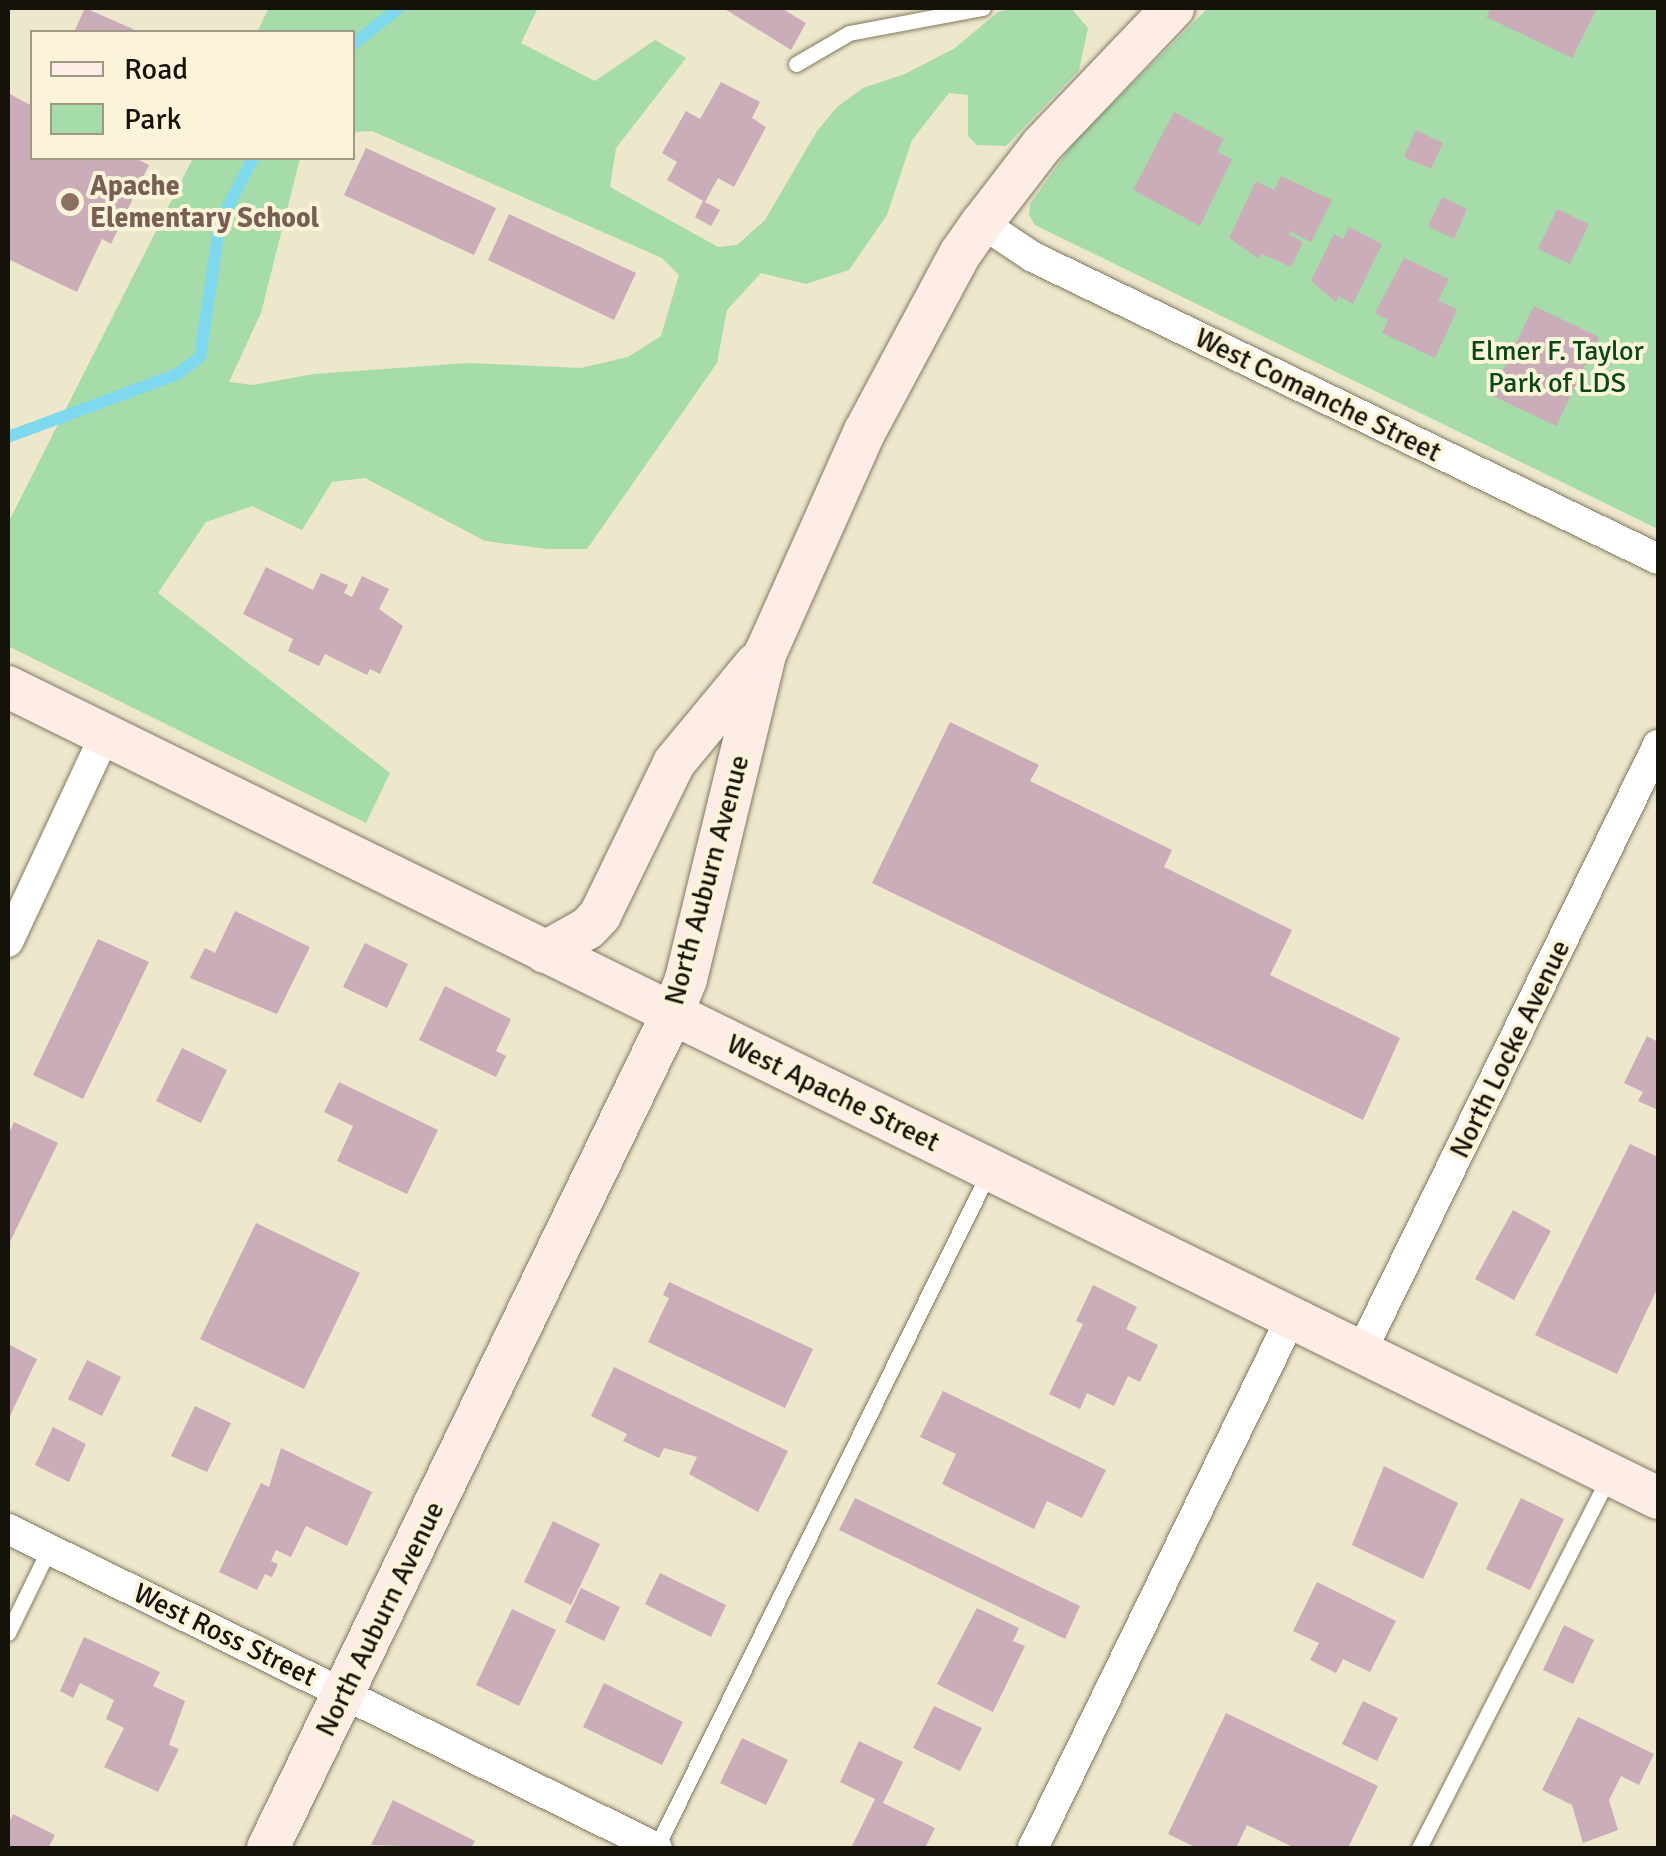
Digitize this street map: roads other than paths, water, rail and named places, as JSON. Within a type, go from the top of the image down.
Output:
[{"type":"main road","name":"North Auburn Avenue","points":[[268,1848],[672,1014],[686,980],[766,652],[865,432],[952,269],[982,223],[1042,145],[1173,8]]},
{"type":"main road","points":[[545,952],[588,928],[600,915],[674,763],[766,652]]},
{"type":"main road","name":"West Apache Street","points":[[8,687],[1642,1487]]},
{"type":"street","name":"West Comanche Street","points":[[982,223],[1033,257],[1658,559]]},
{"type":"street","points":[[8,942],[105,735]]},
{"type":"street","name":"North Locke Avenue","points":[[1361,1352],[1658,744]]},
{"type":"street","points":[[1033,1848],[1291,1318]]},
{"type":"street","name":"West Ross Street","points":[[8,1529],[656,1848]]},
{"type":"lane","points":[[796,64],[849,34],[983,8]]},
{"type":"lane","points":[[656,1848],[990,1171]]},
{"type":"lane","points":[[1420,1848],[1642,1487]]},
{"type":"lane","points":[[8,1633],[49,1549]]},
{"type":"waterway","points":[[355,43],[399,8]]},
{"type":"waterway","points":[[8,437],[177,374],[200,357],[220,222],[252,160]]},
{"type":"place","name":"Apache Elementary School","points":[[70,202]]},
{"type":"park label","name":"Elmer F. Taylor Park of LDS","points":[[1557,367]]}]
